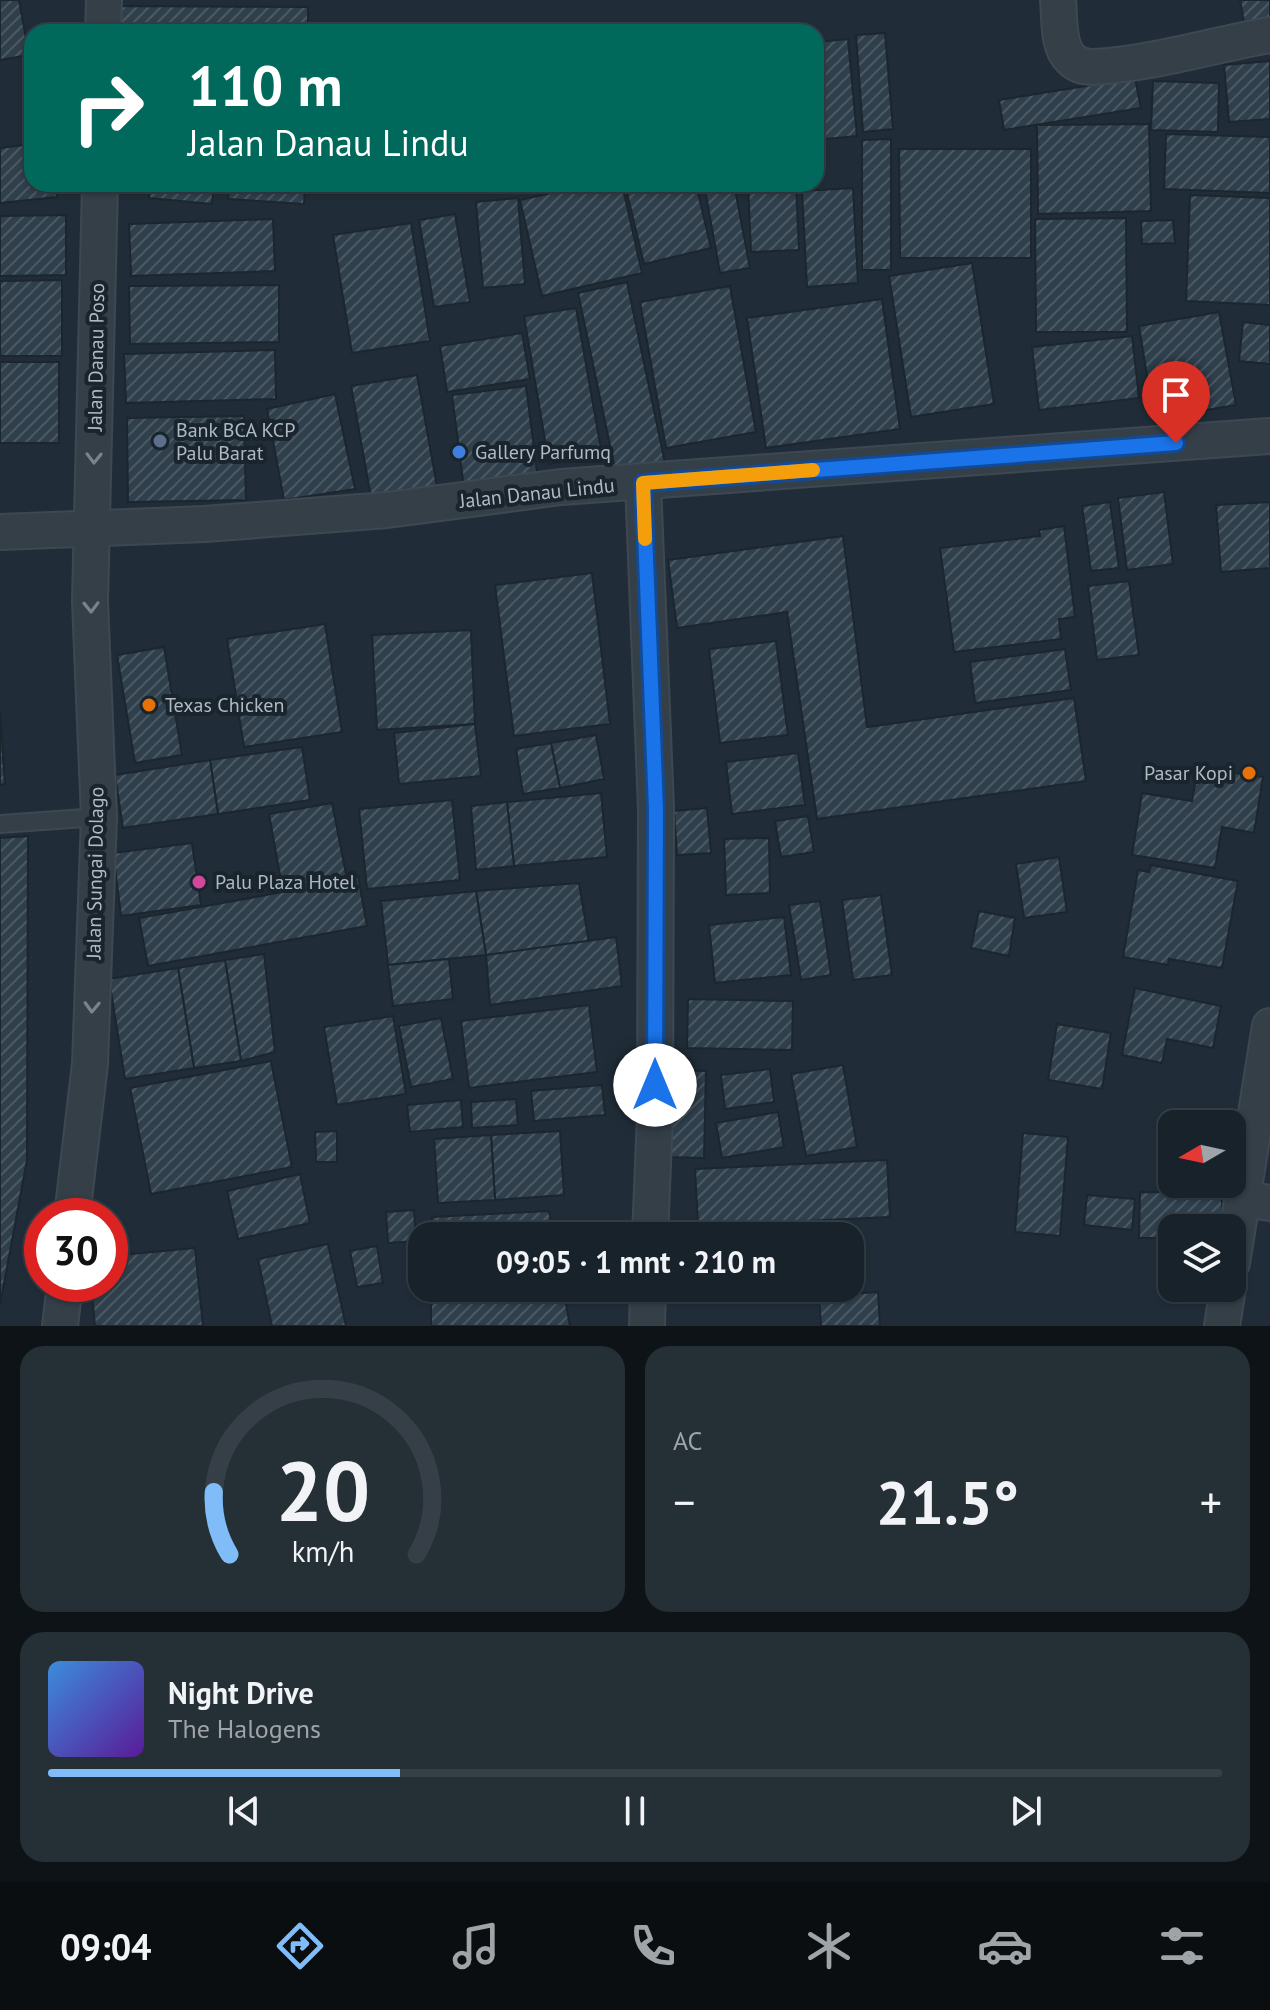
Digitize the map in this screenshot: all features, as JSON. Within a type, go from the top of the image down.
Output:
[{"type":"street","points":[[103,24],[104,0]]},
{"type":"street","points":[[1058,0],[1065,51],[1071,61],[1091,67],[1270,35]]},
{"type":"street","name":"Jalan Danau Poso","points":[[92,529],[100,192]]},
{"type":"street","name":"Jalan Danau Lindu","points":[[0,532],[205,524],[387,510],[561,487],[1270,436]]},
{"type":"street","points":[[643,483],[656,809],[655,1116],[651,1222]]},
{"type":"street","name":"Jalan Sungai Dolago","points":[[74,1198],[90,1064],[99,817],[90,601],[92,529]]},
{"type":"street","points":[[1246,1227],[1256,1201],[1270,1026]]},
{"type":"street","points":[[60,1326],[63,1302]]},
{"type":"street","points":[[647,1326],[648,1302]]},
{"type":"street","points":[[1222,1326],[1226,1302]]},
{"type":"lane","points":[[0,824],[99,817]]},
{"type":"building","points":[[0,0],[19,0],[24,28],[24,56],[0,60]]},
{"type":"building","points":[[1240,0],[1270,0],[1270,24],[1245,28]]},
{"type":"building","points":[[119,6],[308,7],[308,24],[119,24]]},
{"type":"building","points":[[885,33],[893,129],[863,132],[856,35]]},
{"type":"building","points":[[848,39],[857,136],[824,139],[824,41]]},
{"type":"building","points":[[1270,61],[1270,119],[1229,122],[1224,65]]},
{"type":"building","points":[[1135,78],[1141,108],[1004,130],[999,100]]},
{"type":"building","points":[[1153,81],[1219,83],[1218,132],[1151,130]]},
{"type":"building","points":[[1149,124],[1151,211],[1038,214],[1037,125]]},
{"type":"building","points":[[1166,134],[1270,137],[1270,193],[1164,189]]},
{"type":"building","points":[[891,139],[891,270],[862,270],[862,140]]},
{"type":"building","points":[[24,145],[24,192],[57,192],[57,197],[0,203],[0,148]]},
{"type":"building","points":[[899,149],[1031,149],[1031,258],[900,258]]},
{"type":"building","points":[[853,188],[858,283],[807,287],[802,192]]},
{"type":"building","points":[[149,192],[213,192],[212,204],[149,198]]},
{"type":"building","points":[[228,192],[305,192],[304,204],[228,199]]},
{"type":"building","points":[[556,192],[624,192],[642,273],[542,296],[520,200]]},
{"type":"building","points":[[698,192],[711,248],[644,264],[627,193]]},
{"type":"building","points":[[705,192],[736,192],[750,268],[720,273]]},
{"type":"building","points":[[748,192],[796,192],[799,250],[751,252]]},
{"type":"building","points":[[1190,195],[1270,198],[1270,305],[1186,301]]},
{"type":"building","points":[[518,198],[525,284],[483,288],[476,202]]},
{"type":"building","points":[[455,214],[470,302],[434,307],[419,220]]},
{"type":"building","points":[[66,215],[66,275],[0,276],[0,216]]},
{"type":"building","points":[[1126,218],[1127,332],[1036,332],[1035,219]]},
{"type":"building","points":[[273,219],[275,271],[131,276],[129,224]]},
{"type":"building","points":[[1173,220],[1175,243],[1142,244],[1141,221]]},
{"type":"building","points":[[411,223],[430,341],[352,353],[333,235]]},
{"type":"building","points":[[972,263],[994,404],[911,417],[889,276]]},
{"type":"building","points":[[62,280],[62,356],[0,356],[0,281]]},
{"type":"building","points":[[627,282],[665,463],[616,474],[578,293]]},
{"type":"building","points":[[279,285],[279,342],[130,344],[129,286]]},
{"type":"building","points":[[730,286],[756,432],[666,448],[640,302]]},
{"type":"building","points":[[882,299],[900,429],[766,448],[747,318]]},
{"type":"building","points":[[576,308],[602,455],[549,464],[524,316]]},
{"type":"building","points":[[1219,312],[1236,405],[1154,419],[1139,326]]},
{"type":"building","points":[[1243,322],[1270,325],[1270,364],[1239,361]]},
{"type":"building","points":[[522,333],[530,379],[447,392],[440,346]]},
{"type":"building","points":[[1132,336],[1139,398],[1039,410],[1032,347]]},
{"type":"building","points":[[275,350],[276,399],[126,403],[124,354]]},
{"type":"building","points":[[0,362],[59,362],[59,443],[0,443]]},
{"type":"building","points":[[417,375],[438,492],[372,503],[351,386]]},
{"type":"building","points":[[526,386],[538,479],[464,488],[452,395]]},
{"type":"building","points":[[335,394],[355,489],[284,500],[267,409]]},
{"type":"building","points":[[244,416],[246,500],[128,502],[127,418]]},
{"type":"building","points":[[1164,492],[1173,564],[1127,570],[1118,498]]},
{"type":"building","points":[[1110,502],[1119,568],[1091,571],[1082,506]]},
{"type":"building","points":[[1270,502],[1270,568],[1221,572],[1216,505]]},
{"type":"building","points":[[1064,526],[1075,617],[1059,619],[1061,639],[954,652],[940,548],[1040,536],[1039,530]]},
{"type":"building","points":[[843,536],[867,727],[1074,698],[1086,781],[817,819],[787,612],[677,628],[668,560]]},
{"type":"building","points":[[592,573],[610,724],[514,736],[495,585]]},
{"type":"building","points":[[1129,581],[1139,655],[1097,660],[1088,586]]},
{"type":"building","points":[[325,624],[342,732],[244,747],[227,639]]},
{"type":"building","points":[[471,630],[475,724],[377,730],[372,635]]},
{"type":"building","points":[[776,641],[788,735],[720,743],[709,649]]},
{"type":"building","name":"Texas Chicken","points":[[164,647],[182,755],[135,763],[117,655]]},
{"type":"building","points":[[1065,649],[1071,690],[975,703],[970,662]]},
{"type":"building","points":[[0,711],[5,784],[0,785]]},
{"type":"building","points":[[475,724],[481,776],[399,784],[394,733]]},
{"type":"building","points":[[596,735],[604,779],[560,788],[551,743]]},
{"type":"building","points":[[551,743],[560,788],[523,794],[516,749]]},
{"type":"building","points":[[302,747],[310,800],[218,814],[210,760]]},
{"type":"building","points":[[798,753],[805,805],[732,814],[726,762]]},
{"type":"building","points":[[210,760],[218,814],[123,828],[115,775]]},
{"type":"building","points":[[1198,767],[1263,777],[1254,833],[1222,827],[1215,868],[1132,855],[1142,793],[1192,801]]},
{"type":"building","points":[[601,793],[607,857],[514,866],[507,802]]},
{"type":"building","points":[[452,800],[460,880],[367,889],[359,809]]},
{"type":"building","points":[[507,802],[514,866],[476,870],[471,806]]},
{"type":"building","points":[[332,803],[347,879],[358,876],[367,926],[148,966],[139,918],[283,892],[269,814]]},
{"type":"building","points":[[707,808],[711,853],[677,855],[674,811]]},
{"type":"building","points":[[808,816],[814,852],[781,857],[775,821]]},
{"type":"building","points":[[28,836],[27,1160],[0,1305],[0,838]]},
{"type":"building","points":[[769,838],[770,893],[726,895],[724,839]]},
{"type":"building","points":[[192,843],[201,905],[121,916],[113,853]]},
{"type":"building","points":[[1059,857],[1067,912],[1024,918],[1016,864]]},
{"type":"building","points":[[1151,865],[1238,881],[1222,968],[1169,959],[1168,965],[1123,957],[1138,870],[1149,872]]},
{"type":"building","points":[[579,883],[589,943],[486,955],[476,891]]},
{"type":"building","points":[[476,891],[486,955],[388,965],[381,901]]},
{"type":"building","points":[[881,895],[892,975],[853,980],[842,900]]},
{"type":"building","points":[[820,901],[831,975],[801,980],[789,905]]},
{"type":"building","points":[[979,911],[1015,918],[1009,956],[971,948]]},
{"type":"building","points":[[784,917],[791,975],[715,983],[709,925]]},
{"type":"building","points":[[616,937],[622,986],[490,1005],[486,955]]},
{"type":"building","points":[[264,954],[275,1052],[241,1061],[225,960]]},
{"type":"building","points":[[449,959],[453,999],[393,1006],[388,965]]},
{"type":"building","points":[[225,960],[241,1061],[194,1068],[178,968]]},
{"type":"building","points":[[178,968],[194,1068],[125,1079],[109,979]]},
{"type":"building","points":[[1135,988],[1221,1006],[1213,1048],[1167,1039],[1162,1063],[1122,1055]]},
{"type":"building","points":[[688,999],[793,1001],[792,1050],[687,1048]]},
{"type":"building","points":[[589,1005],[597,1072],[469,1088],[461,1021]]},
{"type":"building","points":[[393,1016],[406,1094],[337,1105],[324,1027]]},
{"type":"building","points":[[441,1018],[453,1079],[411,1087],[399,1026]]},
{"type":"building","points":[[1057,1024],[1111,1033],[1102,1089],[1048,1080]]},
{"type":"building","points":[[271,1061],[292,1167],[151,1194],[130,1088]]},
{"type":"building","points":[[843,1065],[857,1147],[806,1156],[791,1074]]},
{"type":"building","points":[[770,1069],[774,1102],[725,1109],[721,1075]]},
{"type":"building","points":[[670,1070],[706,1071],[704,1158],[668,1157]]},
{"type":"building","points":[[602,1085],[605,1115],[534,1121],[531,1091]]},
{"type":"building","points":[[516,1099],[518,1125],[472,1128],[471,1102]]},
{"type":"building","points":[[461,1100],[463,1127],[410,1132],[407,1105]]},
{"type":"building","points":[[778,1112],[784,1147],[722,1158],[716,1123]]},
{"type":"building","points":[[337,1131],[337,1162],[316,1162],[315,1132]]},
{"type":"building","points":[[560,1131],[564,1195],[495,1200],[491,1135]]},
{"type":"building","points":[[1023,1133],[1068,1137],[1060,1236],[1015,1232]]},
{"type":"building","points":[[491,1135],[495,1200],[438,1203],[434,1139]]},
{"type":"building","points":[[887,1160],[890,1217],[698,1222],[695,1169]]},
{"type":"building","points":[[300,1174],[310,1223],[238,1239],[227,1191]]},
{"type":"building","points":[[1140,1192],[1158,1192],[1158,1198],[1222,1198],[1222,1214],[1158,1214],[1158,1238],[1139,1238]]},
{"type":"building","points":[[1087,1195],[1135,1199],[1132,1230],[1084,1225]]},
{"type":"building","points":[[414,1210],[415,1222],[408,1222],[408,1242],[388,1243],[386,1212]]},
{"type":"building","points":[[549,1211],[551,1222],[432,1222],[432,1217]]},
{"type":"building","points":[[328,1244],[346,1326],[272,1326],[258,1259]]},
{"type":"building","points":[[377,1246],[383,1283],[357,1287],[350,1251]]},
{"type":"building","points":[[195,1248],[203,1326],[95,1326],[93,1302],[128,1302],[128,1254]]},
{"type":"building","points":[[878,1292],[880,1326],[821,1326],[819,1302],[864,1302],[864,1293]]},
{"type":"building","points":[[431,1302],[566,1302],[570,1326],[431,1326]]},
{"type":"slow traffic","points":[[645,539],[643,483],[813,470]]},
{"type":"place","name":"Bank BCA KCP Palu Barat","points":[[160,441]]},
{"type":"place","name":"Gallery Parfumq","points":[[459,452]]},
{"type":"place","name":"Texas Chicken","points":[[149,705]]},
{"type":"place","name":"Pasar Kopi","points":[[1249,773]]},
{"type":"place","name":"Palu Plaza Hotel","points":[[199,882]]},
{"type":"route","points":[[655,1085],[656,809],[643,483],[1176,443]]}]
